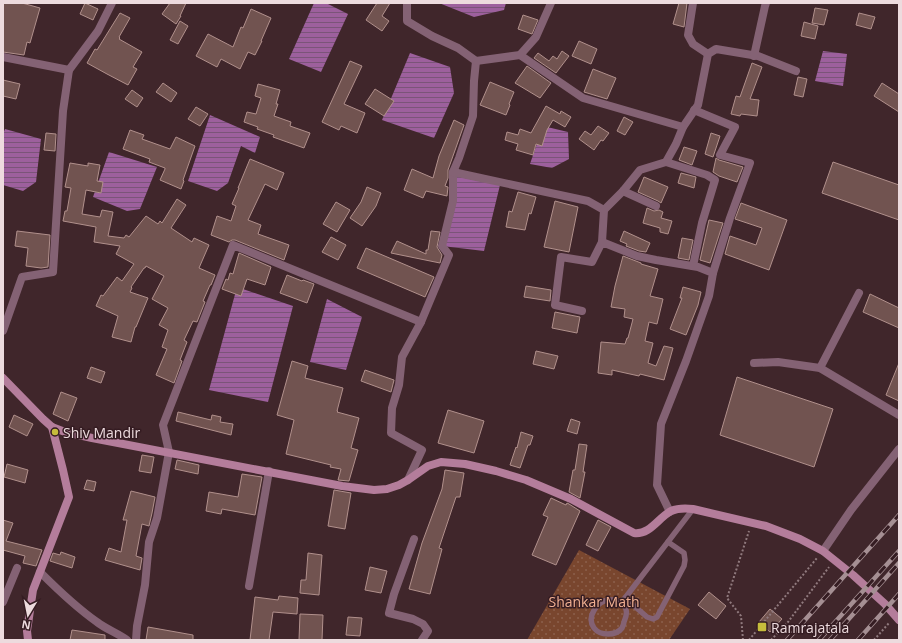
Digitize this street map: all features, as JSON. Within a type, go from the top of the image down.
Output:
[{"type":"main road","points":[[3,378],[52,427],[65,432],[342,486],[374,490],[386,489],[399,485],[428,466],[441,462],[465,464],[526,480],[571,499],[634,533],[643,533],[670,512],[685,508],[752,522],[794,536],[823,551],[853,575],[885,604],[897,618]]},
{"type":"main road","points":[[28,640],[27,631],[33,590],[69,497],[52,427]]},
{"type":"street","points":[[3,331],[22,277],[53,272],[63,111],[68,70],[98,31],[112,3]]},
{"type":"street","points":[[407,3],[407,21],[432,36],[458,48],[476,61],[520,55],[536,37],[550,3]]},
{"type":"street","points":[[694,3],[688,35],[693,44],[708,54]]},
{"type":"street","points":[[754,56],[766,3]]},
{"type":"street","points":[[666,162],[683,127],[698,105],[708,54],[716,49],[758,56],[796,71]]},
{"type":"street","points":[[520,55],[583,98],[683,127]]},
{"type":"street","points":[[3,57],[68,70]]},
{"type":"street","points":[[408,480],[422,450],[391,432],[392,408],[399,385],[402,357],[421,322],[449,255],[442,246],[453,201],[453,172],[473,116],[476,61]]},
{"type":"street","points":[[670,512],[657,486],[661,424],[686,361],[709,296],[713,273],[730,218],[750,163],[720,155],[735,127],[694,110]]},
{"type":"street","points":[[582,311],[555,305],[561,258],[592,262],[602,242],[604,210],[623,191],[640,170],[666,162],[707,175],[715,180],[702,222],[693,266]]},
{"type":"street","points":[[453,172],[588,200],[604,210]]},
{"type":"street","points":[[623,191],[656,206]]},
{"type":"street","points":[[602,242],[638,256],[698,267],[713,273]]},
{"type":"street","points":[[136,640],[137,626],[145,585],[149,542],[157,518],[169,452],[163,425],[233,245],[421,322]]},
{"type":"street","points":[[820,368],[859,293]]},
{"type":"street","points":[[754,363],[778,362],[820,368],[899,415]]},
{"type":"street","points":[[823,551],[851,510],[899,449]]},
{"type":"street","points":[[249,586],[269,471]]},
{"type":"street","points":[[414,539],[394,594],[389,613],[413,619],[423,624],[428,631],[422,640]]},
{"type":"street","points":[[3,602],[17,568]]},
{"type":"street","points":[[40,572],[84,613],[126,640]]},
{"type":"lane","points":[[623,600],[692,509]]},
{"type":"lane","points":[[623,600],[627,616],[622,628],[612,634],[603,634],[595,629],[592,622],[593,612],[599,604],[610,600],[623,600],[652,620],[657,616],[684,566],[685,560],[684,553],[668,542]]},
{"type":"path","points":[[743,640],[741,616],[727,598],[752,522]]},
{"type":"path","points":[[749,640],[823,551]]},
{"type":"path","points":[[771,640],[788,622],[834,560]]},
{"type":"path","points":[[874,640],[897,618]]},
{"type":"green space","name":"Shankar Math","points":[[579,550],[690,609],[669,640],[527,640]]},
{"type":"shaded area","points":[[314,3],[326,3],[348,14],[321,72],[289,59]]},
{"type":"shaded area","points":[[439,3],[506,3],[504,10],[474,17]]},
{"type":"shaded area","points":[[823,51],[847,54],[843,86],[815,81]]},
{"type":"shaded area","points":[[410,53],[450,67],[454,93],[434,138],[382,120]]},
{"type":"shaded area","points":[[210,115],[260,137],[255,153],[241,146],[228,183],[217,191],[188,181]]},
{"type":"shaded area","points":[[543,126],[568,132],[569,159],[552,168],[530,164]]},
{"type":"shaded area","points":[[5,129],[41,139],[36,182],[23,191],[3,185],[3,134]]},
{"type":"shaded area","points":[[109,152],[157,167],[140,209],[127,211],[93,197]]},
{"type":"shaded area","points":[[449,175],[500,185],[484,251],[442,246],[453,201]]},
{"type":"shaded area","points":[[237,287],[293,306],[268,402],[209,390]]},
{"type":"shaded area","points":[[327,299],[362,317],[346,370],[310,362]]},
{"type":"building","points":[[3,3],[22,3],[40,8],[30,43],[27,42],[24,55],[3,52]]},
{"type":"building","points":[[85,3],[98,9],[93,20],[80,14]]},
{"type":"building","points":[[170,3],[186,3],[176,24],[162,14]]},
{"type":"building","points":[[377,3],[390,3],[382,16],[389,21],[382,31],[366,20]]},
{"type":"building","points":[[679,3],[687,3],[684,27],[673,24]]},
{"type":"building","points":[[815,8],[828,10],[824,25],[812,23]]},
{"type":"building","points":[[251,9],[271,18],[255,55],[248,52],[240,69],[221,59],[217,67],[196,56],[208,34],[233,47],[241,27],[243,28]]},
{"type":"building","points":[[120,13],[130,18],[119,39],[142,52],[133,67],[137,69],[128,85],[87,63]]},
{"type":"building","points":[[859,13],[875,17],[871,29],[856,25]]},
{"type":"building","points":[[523,15],[538,20],[532,34],[518,29]]},
{"type":"building","points":[[180,21],[188,26],[178,44],[170,40]]},
{"type":"building","points":[[804,22],[818,26],[815,39],[801,36]]},
{"type":"building","points":[[579,41],[597,49],[591,64],[572,56]]},
{"type":"building","points":[[562,51],[569,56],[556,73],[534,58],[538,53],[549,61],[553,56],[557,59]]},
{"type":"building","points":[[350,61],[362,66],[344,104],[365,113],[357,133],[341,126],[339,130],[322,122]]},
{"type":"building","points":[[752,63],[762,67],[750,99],[759,100],[757,116],[741,114],[740,116],[731,114],[736,96],[740,97]]},
{"type":"building","points":[[527,66],[551,83],[540,98],[515,83]]},
{"type":"building","points":[[593,69],[616,78],[607,99],[584,92]]},
{"type":"building","points":[[798,77],[807,79],[803,97],[794,95]]},
{"type":"building","points":[[3,80],[20,84],[16,99],[3,96]]},
{"type":"building","points":[[490,82],[514,92],[506,115],[480,105]]},
{"type":"building","points":[[163,83],[177,93],[171,102],[156,92]]},
{"type":"building","points":[[882,83],[899,94],[899,112],[874,96]]},
{"type":"building","points":[[258,84],[280,90],[274,116],[291,122],[290,126],[310,133],[304,148],[273,137],[274,135],[257,129],[258,127],[244,122],[247,112],[256,114],[261,98],[255,96]]},
{"type":"building","points":[[375,89],[394,101],[384,116],[365,104]]},
{"type":"building","points":[[132,90],[143,98],[137,107],[125,99]]},
{"type":"building","points":[[546,106],[560,114],[561,111],[571,117],[565,127],[553,120],[547,130],[542,146],[536,144],[533,155],[516,150],[518,144],[505,140],[507,132],[518,135],[520,129],[531,133]]},
{"type":"building","points":[[196,107],[208,114],[200,126],[188,119]]},
{"type":"building","points":[[624,117],[633,122],[625,135],[617,131]]},
{"type":"building","points":[[454,120],[464,125],[448,170],[448,178],[445,186],[448,187],[447,196],[426,191],[423,198],[404,190],[412,169],[433,178],[439,156]]},
{"type":"building","points":[[598,126],[609,133],[603,141],[601,140],[594,150],[579,139],[585,131],[591,135]]},
{"type":"building","points":[[130,130],[144,135],[142,139],[170,149],[176,137],[195,146],[181,189],[160,180],[165,168],[149,162],[150,159],[123,149]]},
{"type":"building","points":[[46,133],[56,134],[55,151],[44,150]]},
{"type":"building","points":[[711,133],[720,136],[713,157],[705,154]]},
{"type":"building","points":[[684,147],[697,151],[692,165],[679,160]]},
{"type":"building","points":[[716,158],[743,167],[737,182],[719,176],[713,172]]},
{"type":"building","points":[[250,159],[284,173],[277,190],[265,184],[248,220],[261,225],[258,234],[289,245],[284,260],[235,240],[229,242],[211,235],[217,216],[231,221],[236,206],[232,204]]},
{"type":"building","points":[[833,162],[899,185],[899,220],[822,193]]},
{"type":"building","points":[[70,163],[88,166],[88,163],[100,165],[97,181],[103,182],[101,193],[86,190],[82,214],[100,217],[102,210],[113,212],[108,236],[124,238],[126,235],[129,237],[146,216],[158,224],[160,221],[162,223],[177,199],[186,205],[171,228],[192,242],[194,238],[209,245],[199,268],[215,275],[203,301],[205,302],[197,322],[193,321],[184,340],[187,342],[180,360],[182,361],[174,383],[156,375],[167,349],[162,347],[168,330],[159,325],[168,308],[152,299],[164,276],[146,266],[131,287],[130,292],[148,298],[135,327],[131,342],[112,337],[118,316],[96,306],[101,295],[103,296],[117,277],[122,281],[134,264],[116,254],[120,246],[94,242],[96,227],[63,221],[65,211],[67,211],[71,188],[65,187]]},
{"type":"building","points":[[681,173],[696,177],[694,188],[678,183]]},
{"type":"building","points":[[644,177],[668,187],[661,203],[638,192]]},
{"type":"building","points":[[367,187],[381,193],[376,206],[362,226],[350,218],[361,202]]},
{"type":"building","points":[[518,192],[536,197],[531,214],[529,213],[525,230],[506,227],[509,211],[512,212]]},
{"type":"building","points":[[555,201],[578,207],[569,252],[544,247]]},
{"type":"building","points":[[336,202],[350,210],[337,232],[323,224]]},
{"type":"building","points":[[741,203],[787,220],[769,270],[725,254],[730,236],[756,245],[762,228],[735,219]]},
{"type":"building","points":[[647,208],[654,211],[659,210],[663,212],[661,218],[672,221],[668,234],[660,232],[660,228],[643,223]]},
{"type":"building","points":[[709,220],[723,223],[710,263],[700,260]]},
{"type":"building","points":[[17,231],[50,235],[48,267],[41,268],[26,266],[28,248],[15,246]]},
{"type":"building","points":[[431,231],[440,232],[437,247],[442,255],[440,263],[391,253],[397,241],[426,254]]},
{"type":"building","points":[[624,231],[650,243],[646,252],[626,246],[627,244],[620,241]]},
{"type":"building","points":[[331,237],[346,245],[338,260],[322,252]]},
{"type":"building","points":[[682,238],[693,240],[689,260],[678,258]]},
{"type":"building","points":[[366,248],[434,277],[425,297],[357,268]]},
{"type":"building","points":[[239,253],[271,267],[265,285],[247,279],[241,296],[222,289],[226,279],[228,280],[230,273],[233,274]]},
{"type":"building","points":[[623,256],[641,264],[658,269],[650,296],[663,299],[657,324],[649,322],[645,341],[653,343],[648,363],[656,366],[664,346],[673,348],[664,380],[640,374],[639,376],[612,370],[612,375],[598,373],[601,342],[625,344],[633,319],[624,317],[625,309],[611,307]]},
{"type":"building","points":[[287,275],[314,284],[307,303],[280,293]]},
{"type":"building","points":[[526,286],[551,290],[550,301],[524,297]]},
{"type":"building","points":[[683,287],[701,292],[698,305],[686,335],[670,329],[682,298],[680,298]]},
{"type":"building","points":[[870,294],[899,308],[899,328],[863,312]]},
{"type":"building","points":[[555,312],[580,317],[577,333],[552,328]]},
{"type":"building","points":[[536,351],[558,356],[554,369],[533,364]]},
{"type":"building","points":[[292,361],[308,366],[305,378],[343,388],[337,412],[359,418],[351,448],[358,450],[349,481],[338,480],[341,469],[330,467],[331,465],[286,454],[294,420],[277,415]]},
{"type":"building","points":[[899,363],[899,401],[886,395]]},
{"type":"building","points":[[91,367],[105,372],[101,383],[87,378]]},
{"type":"building","points":[[365,370],[394,380],[391,392],[361,381]]},
{"type":"building","points":[[737,377],[833,409],[814,467],[720,435]]},
{"type":"building","points":[[61,392],[77,398],[68,421],[53,414]]},
{"type":"building","points":[[448,410],[484,421],[474,453],[438,443]]},
{"type":"building","points":[[178,412],[211,420],[212,415],[221,417],[220,422],[233,424],[231,435],[176,421]]},
{"type":"building","points":[[14,415],[33,424],[27,436],[9,427]]},
{"type":"building","points":[[571,419],[580,422],[577,434],[567,431]]},
{"type":"building","points":[[521,432],[533,436],[530,445],[528,445],[520,468],[510,465],[516,447],[517,448]]},
{"type":"building","points":[[579,444],[587,445],[583,472],[585,472],[580,498],[569,492],[573,470],[575,470]]},
{"type":"building","points":[[142,455],[154,457],[151,473],[139,471]]},
{"type":"building","points":[[177,460],[199,465],[198,474],[175,469]]},
{"type":"building","points":[[7,464],[28,470],[25,483],[4,477]]},
{"type":"building","points":[[445,470],[464,473],[460,497],[456,497],[439,548],[442,549],[430,594],[409,589],[422,543],[442,489]]},
{"type":"building","points":[[242,474],[262,477],[255,515],[222,509],[221,514],[206,511],[209,492],[238,497]]},
{"type":"building","points":[[87,480],[96,482],[94,491],[84,489]]},
{"type":"building","points":[[334,490],[351,493],[345,529],[328,526]]},
{"type":"building","points":[[131,491],[155,497],[149,526],[142,524],[136,556],[142,558],[140,570],[105,560],[109,548],[121,552],[127,520],[123,520]]},
{"type":"building","points":[[551,498],[566,505],[567,503],[580,511],[556,565],[532,555],[548,517],[543,515]]},
{"type":"building","points":[[3,520],[13,523],[6,541],[42,550],[36,566],[23,563],[25,556],[3,550]]},
{"type":"building","points":[[598,520],[611,527],[598,551],[586,545]]},
{"type":"building","points":[[61,552],[75,557],[72,568],[50,561],[53,553],[60,555]]},
{"type":"building","points":[[308,553],[322,555],[319,595],[300,593],[301,580],[306,580]]},
{"type":"building","points":[[370,567],[387,571],[381,593],[365,590]]},
{"type":"building","points":[[709,592],[726,606],[716,619],[698,605]]},
{"type":"building","points":[[279,596],[298,598],[297,614],[273,612],[269,640],[250,640],[255,597],[278,600]]},
{"type":"building","points":[[770,609],[782,619],[770,632],[759,622]]},
{"type":"building","points":[[300,614],[323,615],[322,640],[299,640]]},
{"type":"building","points":[[348,617],[362,618],[360,636],[346,635]]},
{"type":"building","points":[[148,627],[193,635],[193,640],[146,640]]},
{"type":"building","points":[[72,630],[105,635],[105,640],[70,640]]},
{"type":"railway","points":[[787,640],[899,515]]},
{"type":"railway","points":[[819,640],[899,551]]},
{"type":"railway","points":[[830,640],[899,563]]},
{"type":"railway","points":[[858,640],[899,594]]},
{"type":"place","name":"Shiv Mandir","points":[[55,432]]},
{"type":"place","name":"Ramrajatala","points":[[762,627]]}]
